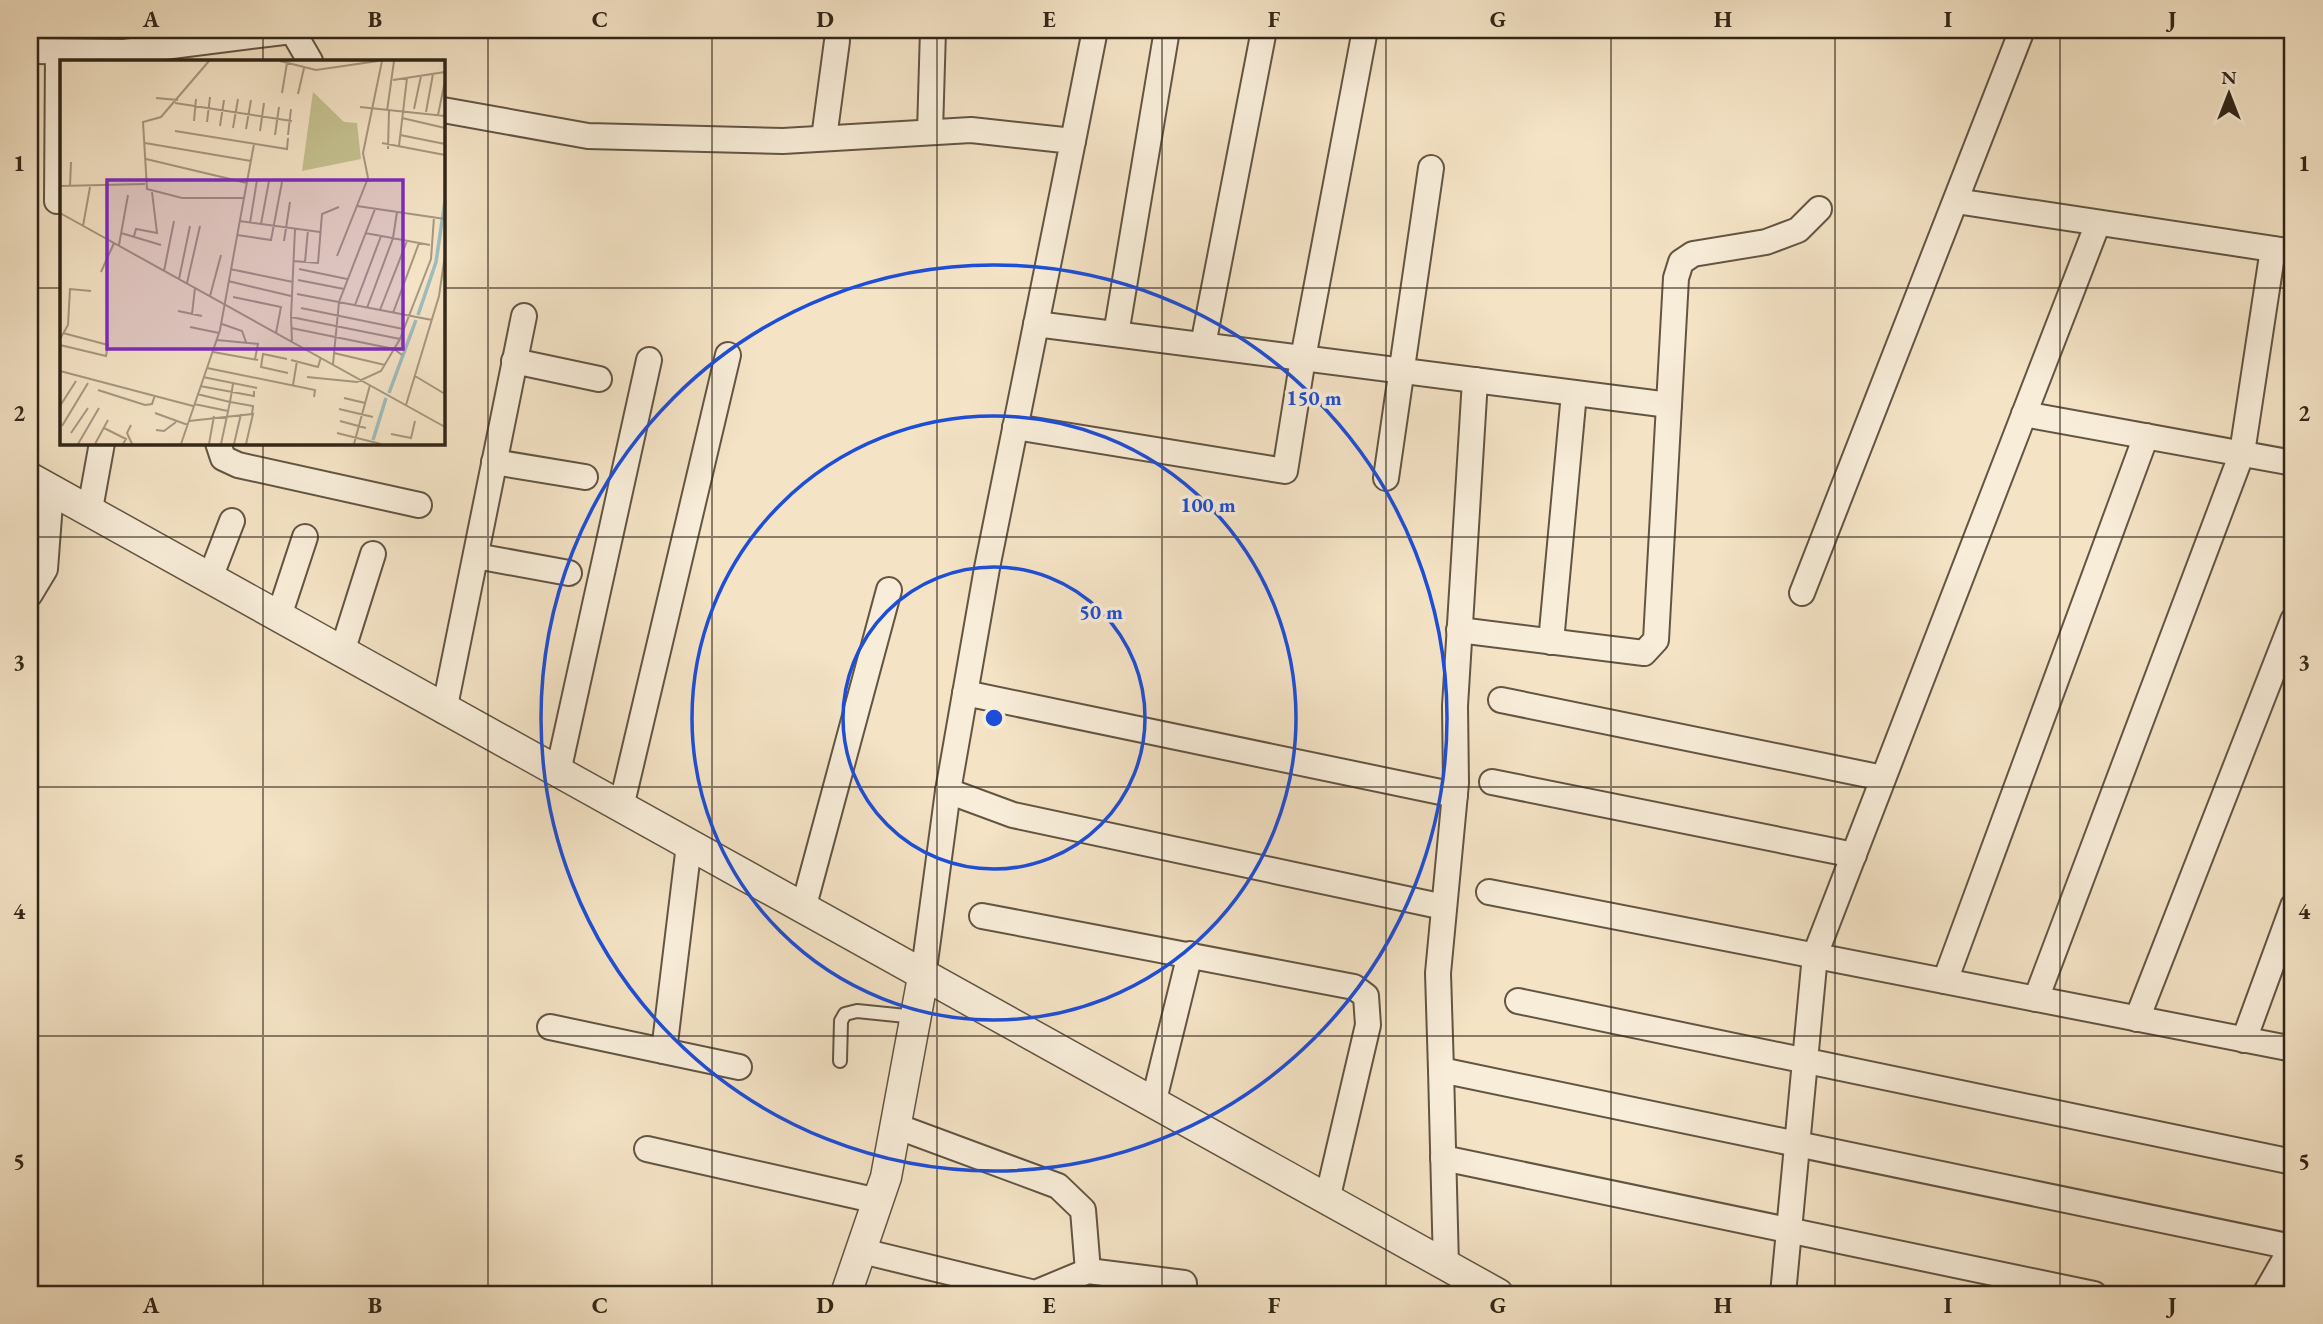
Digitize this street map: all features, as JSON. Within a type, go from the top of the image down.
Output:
[{"type":"street","points":[[930,132],[933,30]]},
{"type":"street","points":[[846,1294],[878,1201],[896,1126],[923,977],[948,791],[965,693],[1035,324],[1095,30]]},
{"type":"street","points":[[1116,334],[1167,30]]},
{"type":"street","points":[[1203,345],[1264,30]]},
{"type":"street","points":[[1015,428],[1285,471],[1303,358],[1365,30]]},
{"type":"street","points":[[1802,593],[2022,30]]},
{"type":"street","points":[[30,51],[124,57],[292,31],[309,60]]},
{"type":"street","points":[[824,138],[837,41]]},
{"type":"street","points":[[57,201],[58,52]]},
{"type":"street","points":[[444,110],[588,136],[783,141],[971,130],[1073,141]]},
{"type":"street","points":[[1385,478],[1431,168]]},
{"type":"street","points":[[1956,201],[2283,250],[2242,453],[2036,999]]},
{"type":"street","points":[[1459,630],[1644,653],[1656,640],[1676,278],[1681,262],[1693,254],[1766,242],[1798,230],[1819,209]]},
{"type":"street","points":[[1783,1294],[1815,955],[2098,223]]},
{"type":"street","points":[[444,711],[524,317]]},
{"type":"street","points":[[1035,324],[1669,405]]},
{"type":"street","points":[[621,807],[727,355]]},
{"type":"street","points":[[558,772],[649,360]]},
{"type":"street","points":[[514,361],[599,379]]},
{"type":"street","points":[[1446,1266],[1438,973],[1455,795],[1455,706],[1475,380]]},
{"type":"street","points":[[1551,642],[1574,393]]},
{"type":"street","points":[[2024,414],[2293,463]]},
{"type":"street","points":[[1945,981],[2146,436]]},
{"type":"street","points":[[90,509],[102,444]]},
{"type":"street","points":[[218,444],[222,458],[238,465],[419,505]]},
{"type":"street","points":[[494,462],[585,477]]},
{"type":"street","points":[[30,594],[45,569],[41,484],[90,509],[444,711],[1498,1294]]},
{"type":"street","points":[[210,578],[232,521]]},
{"type":"street","points":[[279,616],[305,537]]},
{"type":"street","points":[[342,652],[373,554]]},
{"type":"street","points":[[476,556],[569,573]]},
{"type":"street","points":[[803,909],[889,590]]},
{"type":"street","points":[[2137,1018],[2293,620]]},
{"type":"street","points":[[965,693],[1455,795]]},
{"type":"street","points":[[1501,700],[1883,778]]},
{"type":"street","points":[[1492,782],[1853,855]]},
{"type":"street","points":[[948,791],[1013,815],[1444,907]]},
{"type":"street","points":[[664,1051],[690,845]]},
{"type":"street","points":[[1489,891],[2293,1049]]},
{"type":"street","points":[[2244,1040],[2293,906]]},
{"type":"street","points":[[982,916],[1354,987],[1366,996],[1368,1025],[1326,1200]]},
{"type":"street","points":[[1153,1104],[1190,954]]},
{"type":"street","points":[[1518,1000],[2293,1162]]},
{"type":"street","points":[[550,1027],[739,1067]]},
{"type":"street","points":[[1441,1070],[2293,1246],[2265,1294]]},
{"type":"street","points":[[896,1126],[1058,1186],[1083,1210],[1088,1271]]},
{"type":"street","points":[[647,1149],[878,1201]]},
{"type":"street","points":[[1443,1158],[2094,1294]]},
{"type":"street","points":[[862,1251],[1035,1293],[1088,1271],[1184,1283],[1181,1294]]},
{"type":"lane","points":[[840,1061],[841,1021],[845,1014],[857,1011],[916,1017]]}]
